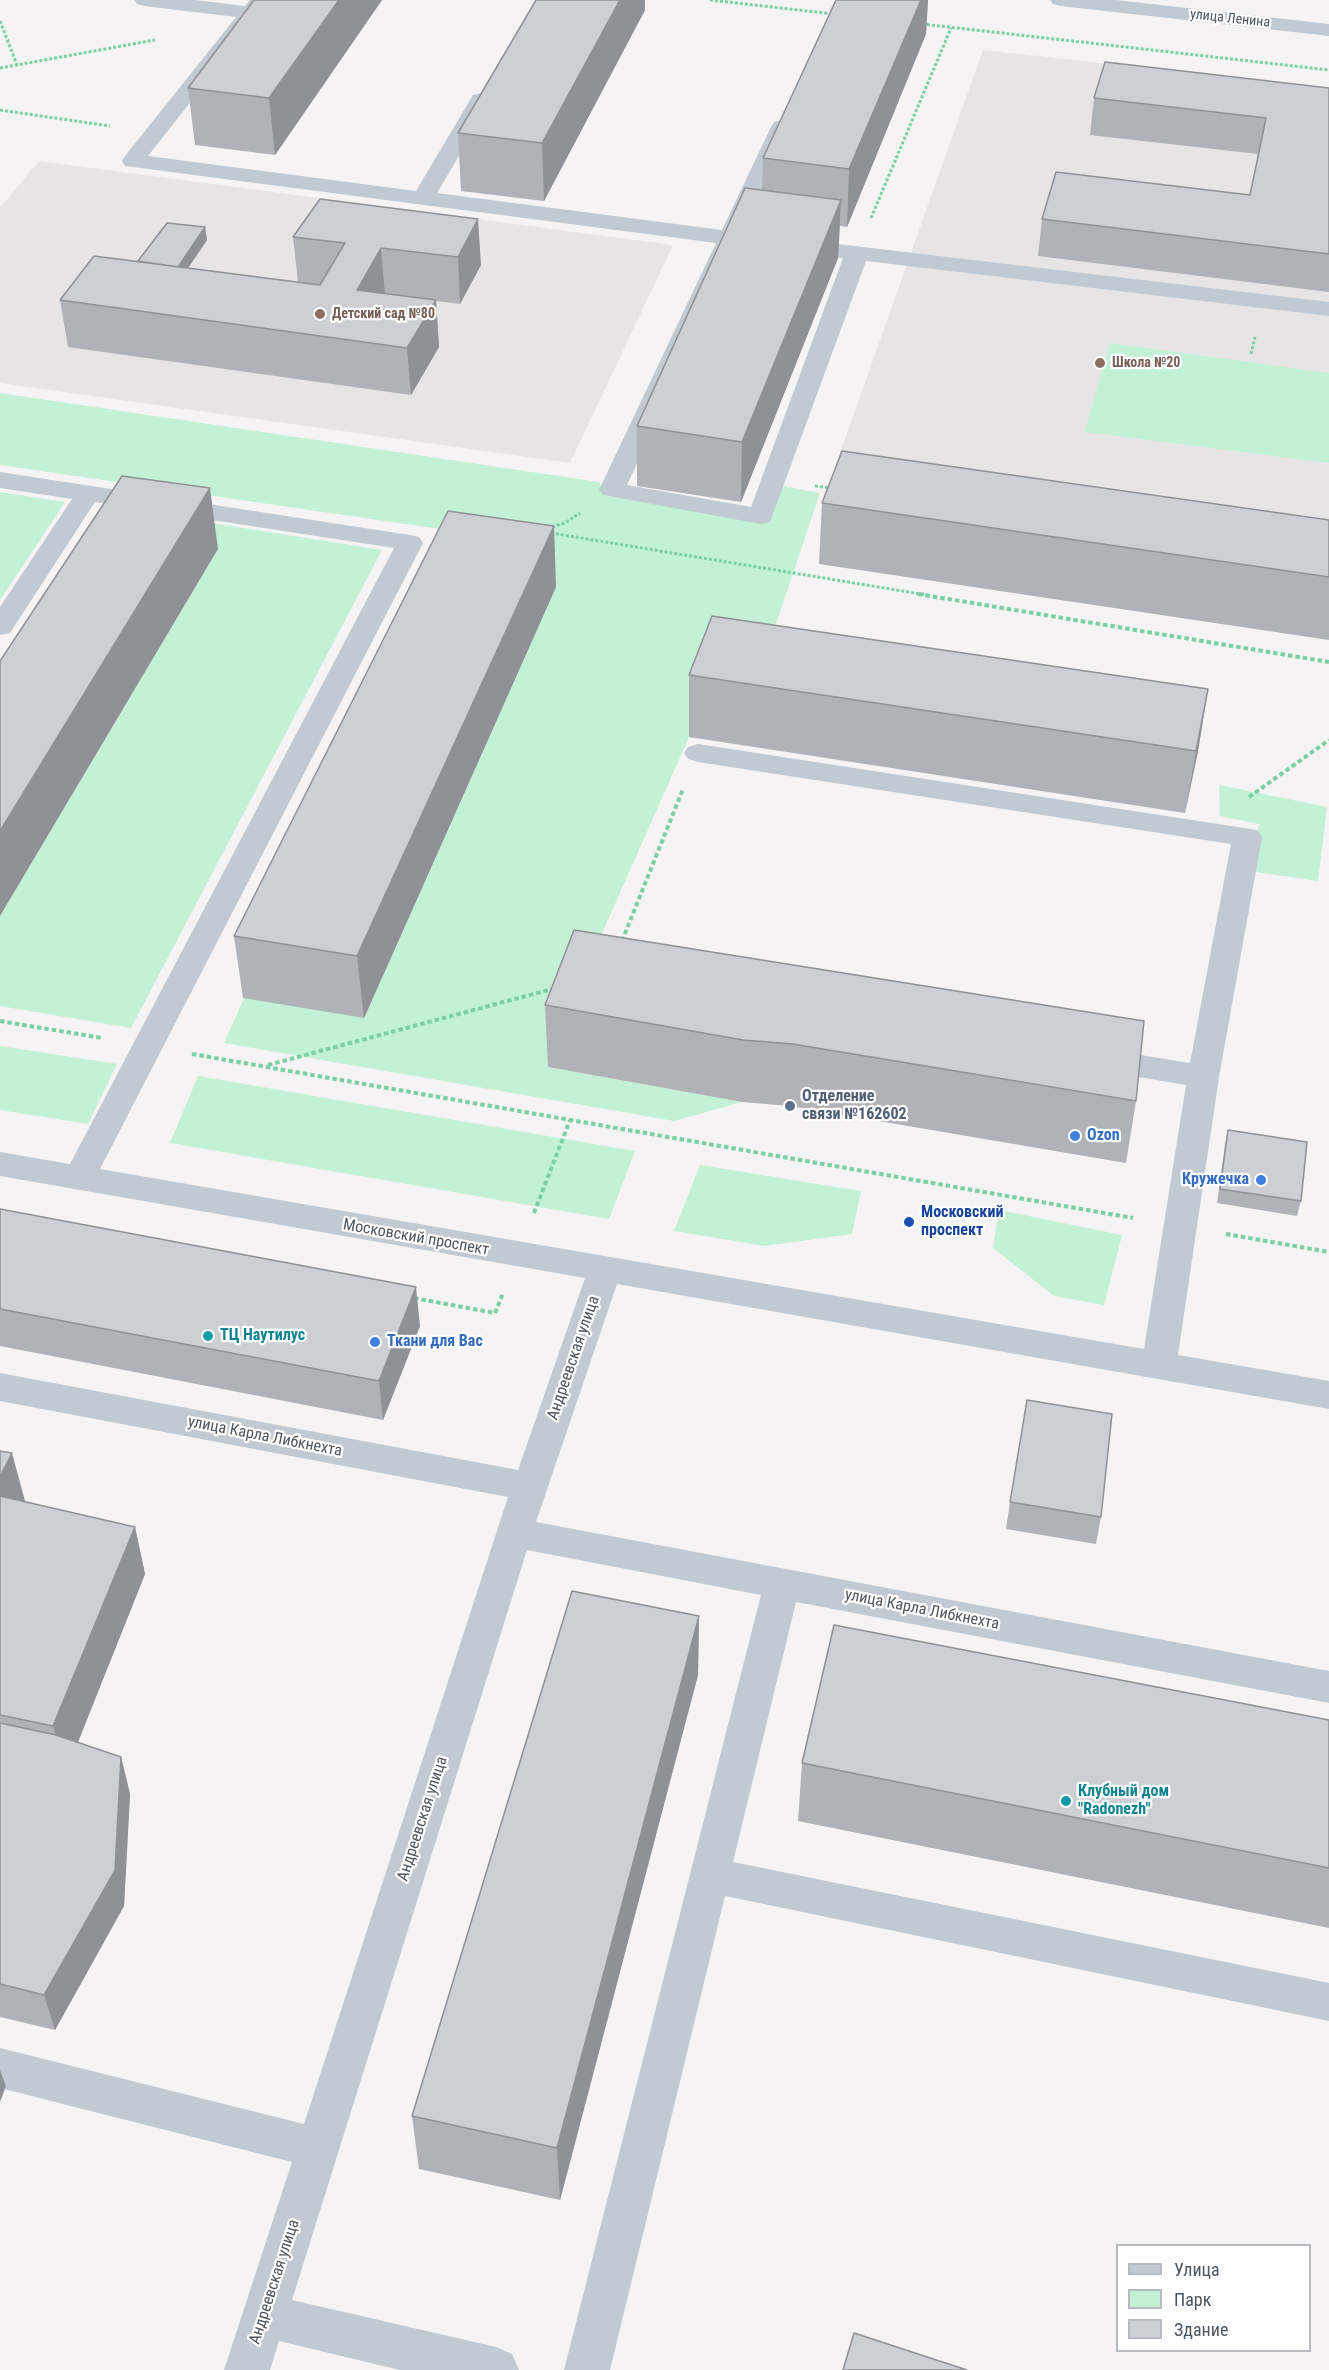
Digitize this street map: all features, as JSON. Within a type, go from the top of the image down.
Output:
[{"type":"street","points":[[144,0],[256,6]]},
{"type":"street","name":"улица Ленина","points":[[1060,0],[1329,30]]},
{"type":"street","points":[[256,6],[133,161],[730,238],[1329,309]]},
{"type":"street","points":[[424,197],[489,86]]},
{"type":"street","points":[[790,110],[612,490],[761,516],[857,253]]},
{"type":"street","points":[[0,480],[410,543],[78,1179]]},
{"type":"street","points":[[0,627],[88,494]]},
{"type":"street","points":[[698,753],[1247,837],[1203,1077],[1159,1366]]},
{"type":"street","points":[[1064,1053],[1203,1077]]},
{"type":"street","name":"Московский проспект","points":[[0,1164],[604,1271],[1329,1395]]},
{"type":"street","name":"Андреевская улица","points":[[247,2370],[514,1533],[604,1271]]},
{"type":"street","name":"улица Карла Либкнехта","points":[[0,1387],[530,1487]]},
{"type":"street","name":"улица Карла Либкнехта","points":[[514,1533],[1329,1687]]},
{"type":"street","points":[[587,2370],[783,1584]]},
{"type":"street","points":[[710,1875],[1329,2002]]},
{"type":"street","points":[[0,2068],[318,2148]]},
{"type":"street","points":[[265,2316],[496,2370]]},
{"type":"path","points":[[710,0],[834,14]]},
{"type":"path","points":[[0,21],[17,64]]},
{"type":"path","points":[[916,24],[1329,70]]},
{"type":"path","points":[[857,253],[951,28]]},
{"type":"path","points":[[0,68],[158,39]]},
{"type":"path","points":[[0,111],[98,123],[151,138]]},
{"type":"path","points":[[548,528],[565,523],[612,490]]},
{"type":"path","points":[[540,531],[1329,662]]},
{"type":"path","points":[[1202,830],[1329,740]]},
{"type":"path","points":[[618,949],[698,753]]},
{"type":"path","points":[[264,1066],[558,987]]},
{"type":"path","points":[[0,1021],[1329,1252]]},
{"type":"path","points":[[533,1217],[570,1120]]},
{"type":"path","points":[[412,1298],[495,1313],[505,1287]]},
{"type":"shaded area","name":"Школа №20","points":[[983,50],[1329,88],[1329,539],[835,467]]},
{"type":"shaded area","name":"Детский сад №80","points":[[39,161],[673,245],[570,463],[0,383],[0,208]]},
{"type":"green space","points":[[1110,343],[1329,373],[1329,463],[1085,432]]},
{"type":"green space","points":[[0,393],[599,482],[606,496],[765,520],[782,486],[820,493],[756,684],[689,737],[576,992],[548,1067],[742,1102],[674,1121],[224,1043],[454,531],[0,465]]},
{"type":"green space","points":[[0,492],[65,502],[0,600]]},
{"type":"green space","points":[[143,512],[382,550],[131,1028],[0,1006],[0,916],[218,549]]},
{"type":"green space","points":[[1219,785],[1327,807],[1318,881],[1249,871],[1259,824],[1220,816]]},
{"type":"green space","points":[[0,1046],[117,1064],[88,1124],[0,1110]]},
{"type":"green space","points":[[198,1076],[635,1151],[609,1219],[170,1143]]},
{"type":"green space","points":[[700,1165],[861,1191],[852,1234],[765,1246],[674,1231]]},
{"type":"green space","points":[[999,1210],[1122,1235],[1104,1305],[1054,1296],[993,1248]]},
{"type":"building","points":[[254,0],[339,0],[269,98],[188,88]]},
{"type":"building","points":[[536,0],[620,0],[542,143],[458,133]]},
{"type":"building","points":[[836,0],[921,0],[849,169],[763,158]]},
{"type":"building","points":[[1105,62],[1329,88],[1329,254],[1042,219],[1056,172],[1250,195],[1266,118],[1094,98]]},
{"type":"building","points":[[745,188],[841,200],[742,442],[637,426]]},
{"type":"building","points":[[320,199],[478,219],[458,257],[381,248],[357,290],[436,300],[407,348],[60,300],[94,256],[320,285],[345,243],[293,237]]},
{"type":"building","points":[[167,223],[205,227],[178,267],[138,261]]},
{"type":"building","points":[[842,451],[1329,520],[1329,577],[822,503]]},
{"type":"building","points":[[122,476],[210,488],[0,831],[0,661]]},
{"type":"building","points":[[448,511],[554,526],[357,956],[234,936]]},
{"type":"building","points":[[712,616],[1208,689],[1196,751],[689,675]]},
{"type":"building","points":[[574,930],[1144,1021],[1136,1101],[793,1044],[743,1040],[545,1005]]},
{"type":"building","name":"Кружечка","points":[[1228,1130],[1307,1142],[1301,1201],[1220,1189]]},
{"type":"building","name":"ТЦ Наутилус","points":[[0,1209],[416,1287],[379,1381],[0,1309]]},
{"type":"building","points":[[1027,1400],[1112,1414],[1101,1517],[1010,1502]]},
{"type":"building","points":[[0,1451],[12,1453],[0,1477]]},
{"type":"building","points":[[0,1496],[135,1527],[53,1726],[0,1715]]},
{"type":"building","points":[[572,1591],[699,1616],[557,2148],[412,2116]]},
{"type":"building","points":[[834,1625],[1329,1720],[1329,1868],[802,1763]]},
{"type":"building","points":[[0,1723],[56,1735],[121,1757],[115,1870],[44,1995],[0,1984]]},
{"type":"building","points":[[854,2333],[967,2370],[843,2370]]},
{"type":"place","name":"Детский сад №80","points":[[320,314]]},
{"type":"place","name":"Школа №20","points":[[1100,363]]},
{"type":"place","name":"Отделение связи №162602","points":[[790,1106]]},
{"type":"place","name":"Ozon","points":[[1075,1136]]},
{"type":"place","name":"Кружечка","points":[[1261,1180]]},
{"type":"place","name":"Московский проспект","points":[[909,1222]]},
{"type":"place","name":"ТЦ Наутилус","points":[[208,1336]]},
{"type":"place","name":"Ткани для Вас","points":[[375,1342]]},
{"type":"place","name":"Клубный дом \"Radonezh\"","points":[[1066,1801]]}]
